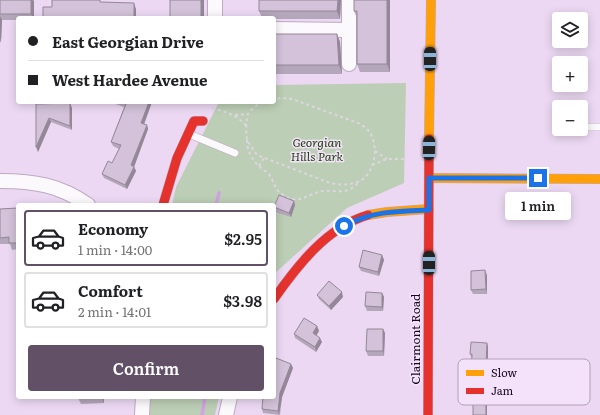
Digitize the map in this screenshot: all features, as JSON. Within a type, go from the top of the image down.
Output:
[{"type":"street","points":[[215,0],[215,16]]},
{"type":"street","points":[[349,64],[350,0]]},
{"type":"street","name":"Clairmont Road","points":[[428,415],[431,0]]},
{"type":"street","points":[[276,29],[349,30]]},
{"type":"street","points":[[164,203],[177,158],[188,133],[194,121],[204,121]]},
{"type":"street","points":[[429,178],[600,179]]},
{"type":"street","points":[[0,181],[22,181],[50,186],[77,197],[85,203]]},
{"type":"street","points":[[276,296],[286,281],[309,254],[344,226],[358,219],[385,212],[429,210]]},
{"type":"street","points":[[142,415],[143,399]]},
{"type":"street","points":[[226,415],[230,399]]},
{"type":"lane","points":[[588,127],[600,127]]},
{"type":"lane","points":[[188,133],[235,153]]},
{"type":"path","points":[[257,104],[248,114],[247,149],[259,166],[268,173],[277,191],[284,196],[299,200],[317,192],[349,190],[369,172],[375,151],[373,140],[368,131],[361,124],[292,99],[276,99]]},
{"type":"path","points":[[209,107],[234,115],[242,120],[247,127]]},
{"type":"path","points":[[234,115],[248,114]]},
{"type":"path","points":[[247,139],[251,147],[258,155],[330,183],[340,185],[362,179]]},
{"type":"path","points":[[375,151],[387,159]]},
{"type":"path","points":[[259,166],[264,158]]},
{"type":"path","points":[[372,165],[387,159],[405,159]]},
{"type":"path","points":[[336,184],[336,191]]},
{"type":"green space","name":"Georgian Hills Park","points":[[406,83],[404,183],[347,208],[276,272],[276,203],[172,203],[176,187],[218,104],[276,104],[276,85]]},
{"type":"green space","points":[[149,399],[219,399],[215,415],[148,415]]},
{"type":"building","points":[[0,0],[31,0],[31,14],[0,14]]},
{"type":"building","points":[[52,0],[100,0],[100,2],[134,3],[134,16],[43,16],[43,7],[52,7]]},
{"type":"building","points":[[170,0],[201,0],[201,16],[170,16]]},
{"type":"building","points":[[259,0],[338,0],[337,11],[259,11]]},
{"type":"building","points":[[354,0],[387,0],[387,64],[357,64],[357,11],[354,11]]},
{"type":"building","points":[[276,34],[337,34],[339,65],[276,65]]},
{"type":"building","points":[[36,104],[70,104],[70,126],[49,118],[36,147]]},
{"type":"building","points":[[126,104],[148,104],[141,123],[147,125],[131,165],[134,167],[125,185],[102,174],[108,161],[112,163],[121,145],[111,142]]},
{"type":"building","points":[[279,195],[294,201],[289,213],[276,208],[276,203]]},
{"type":"building","points":[[16,208],[16,243],[9,243],[9,237],[0,238],[0,209]]},
{"type":"building","points":[[363,250],[382,255],[378,272],[359,267]]},
{"type":"building","points":[[485,270],[486,289],[471,290],[471,271]]},
{"type":"building","points":[[329,281],[342,292],[329,306],[317,295]]},
{"type":"building","points":[[366,292],[382,293],[382,307],[365,306]]},
{"type":"building","points":[[304,318],[317,326],[313,333],[320,338],[315,347],[294,334]]},
{"type":"building","points":[[367,329],[383,329],[383,351],[366,351]]},
{"type":"building","points":[[471,342],[487,343],[486,359],[472,359],[472,354],[470,354]]},
{"type":"building","points":[[276,358],[291,364],[280,393],[278,411],[262,409],[263,399],[276,399]]},
{"type":"building","points":[[473,405],[486,405],[486,415],[473,415]]},
{"type":"waterway","points":[[216,203],[219,193]]},
{"type":"waterway","points":[[202,415],[205,399]]},
{"type":"traffic: slow","points":[[429,139],[431,0]]},
{"type":"traffic: slow","points":[[429,178],[600,179]]},
{"type":"traffic: slow","points":[[368,215],[429,209]]},
{"type":"traffic: jam","points":[[164,203],[177,158],[194,121],[203,121]]},
{"type":"traffic: jam","points":[[428,415],[429,139]]},
{"type":"traffic: jam","points":[[276,296],[303,261],[326,238],[353,221],[368,215]]},
{"type":"route","points":[[344,226],[362,217],[385,212],[429,210],[429,178],[538,178]]}]
